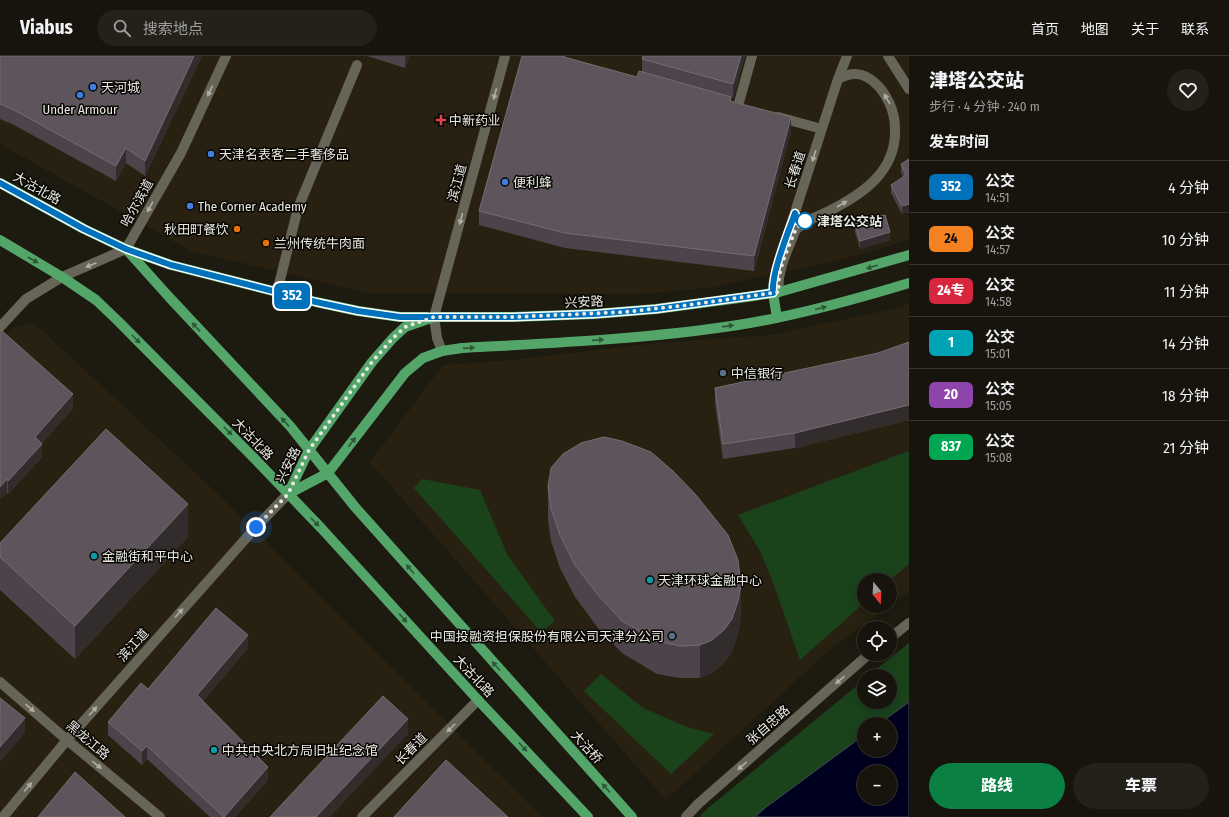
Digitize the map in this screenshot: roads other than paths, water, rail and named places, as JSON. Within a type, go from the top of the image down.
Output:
[{"type":"main road","name":"大沽北路","points":[[0,183],[84,229],[126,249],[171,265],[358,311],[400,317],[434,317]]},
{"type":"main road","name":"大沽北路","points":[[0,240],[62,277],[96,300],[118,321],[322,529],[478,700],[588,817]]},
{"type":"main road","name":"大沽北路","points":[[126,249],[169,298],[290,426],[355,507],[522,695]]},
{"type":"main road","name":"兴安路","points":[[288,494],[309,450],[372,362],[405,327],[434,317],[513,317],[610,313],[688,305],[776,292],[909,255]]},
{"type":"main road","name":"兴安路","points":[[288,494],[328,473],[404,373],[423,358],[442,351],[462,348],[613,339],[708,329],[780,317],[854,299],[909,283]]},
{"type":"main road","points":[[776,292],[780,317]]},
{"type":"main road","name":"大沽桥","points":[[522,695],[632,817]]},
{"type":"street","name":"哈尔滨道","points":[[126,249],[181,153],[226,56]]},
{"type":"street","name":"滨江道","points":[[434,317],[505,56]]},
{"type":"street","points":[[738,106],[752,56]]},
{"type":"street","name":"长春道","points":[[776,292],[773,283],[777,266],[838,79],[847,56]]},
{"type":"street","points":[[888,56],[909,89]]},
{"type":"street","points":[[277,292],[298,208],[357,65]]},
{"type":"street","points":[[776,292],[782,266],[795,231],[798,227],[848,201],[862,190],[877,178],[887,166],[893,152],[896,139],[894,113],[882,90],[866,76],[858,73],[845,75],[838,79]]},
{"type":"street","points":[[768,115],[822,129]]},
{"type":"street","points":[[795,213],[798,221],[807,221]]},
{"type":"street","points":[[0,327],[26,298],[62,277],[126,249]]},
{"type":"street","points":[[434,317],[437,338],[442,351]]},
{"type":"street","name":"滨江道","points":[[3,817],[67,740],[256,527],[288,494]]},
{"type":"street","points":[[897,632],[909,623]]},
{"type":"street","name":"张自忠路","points":[[686,817],[698,804],[861,661]]},
{"type":"street","name":"黑龙江路","points":[[0,682],[160,817]]},
{"type":"street","name":"长春道","points":[[362,817],[478,700]]},
{"type":"water","points":[[909,702],[909,817],[755,817],[857,740],[857,757],[897,757],[897,717],[889,717]]},
{"type":"place","name":"天河城","points":[[93,87]]},
{"type":"place","name":"Under Armour","points":[[80,95]]},
{"type":"place","name":"中新药业","points":[[441,120]]},
{"type":"place","name":"天津名表客二手奢侈品","points":[[211,154]]},
{"type":"place","name":"便利蜂","points":[[505,182]]},
{"type":"place","name":"The Corner Academy","points":[[190,206]]},
{"type":"place","name":"津塔公交站","points":[[805,221]]},
{"type":"place","name":"秋田町餐饮","points":[[237,229]]},
{"type":"place","name":"兰州传统牛肉面","points":[[266,243]]},
{"type":"place","name":"中信银行","points":[[723,373]]},
{"type":"place","name":"金融街和平中心","points":[[94,556]]},
{"type":"place","name":"天津环球金融中心","points":[[650,580]]},
{"type":"place","name":"中国投融资担保股份有限公司天津分公司","points":[[672,636]]},
{"type":"place","name":"中共中央北方局旧址纪念馆","points":[[214,750]]}]
